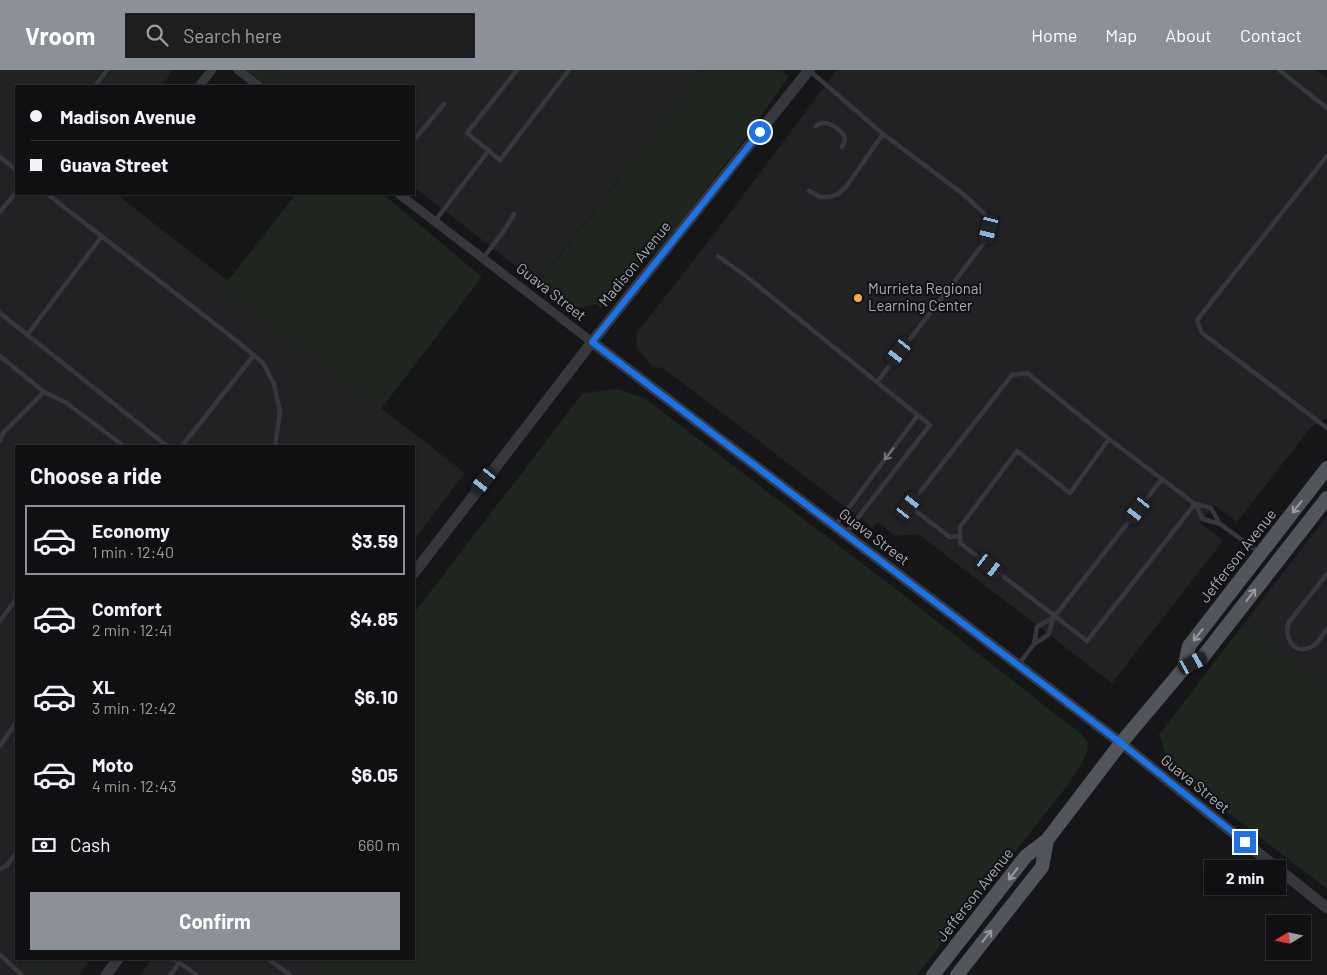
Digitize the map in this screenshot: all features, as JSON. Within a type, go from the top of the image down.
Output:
[{"type":"main road","name":"Jefferson Avenue","points":[[1184,668],[1189,646],[1327,468]]},
{"type":"main road","name":"Jefferson Avenue","points":[[933,975],[1026,856],[1047,840],[1121,743],[1184,668],[1202,658],[1327,498]]},
{"type":"main road","name":"Jefferson Avenue","points":[[957,975],[1042,867],[1047,840]]},
{"type":"street","points":[[199,85],[212,70]]},
{"type":"street","points":[[238,70],[258,85]]},
{"type":"street","name":"Madison Avenue","points":[[415,571],[592,342],[809,70]]},
{"type":"street","name":"Guava Street","points":[[400,195],[1121,743],[1327,908]]},
{"type":"street","points":[[106,975],[117,960]]},
{"type":"lane","points":[[96,85],[107,70]]},
{"type":"lane","points":[[516,70],[468,133],[500,160],[569,70]]},
{"type":"lane","points":[[809,70],[883,134],[963,194],[987,216],[989,229],[987,239],[877,382]]},
{"type":"lane","points":[[1279,70],[1327,108]]},
{"type":"lane","points":[[415,139],[444,104]]},
{"type":"lane","points":[[816,126],[823,122],[838,129],[844,136],[845,141],[842,148]]},
{"type":"lane","points":[[809,191],[820,197],[828,198],[838,194],[846,187],[883,134]]},
{"type":"lane","points":[[435,221],[489,150]]},
{"type":"lane","points":[[1327,156],[1197,320],[1202,333],[1327,428]]},
{"type":"lane","points":[[0,157],[15,169]]},
{"type":"lane","points":[[0,212],[15,193]]},
{"type":"lane","points":[[48,195],[263,363],[274,384],[280,412],[275,445]]},
{"type":"lane","points":[[483,258],[504,231],[514,214]]},
{"type":"lane","points":[[28,334],[102,236]]},
{"type":"lane","points":[[718,256],[747,277],[930,425],[845,534]]},
{"type":"lane","points":[[0,313],[166,445]]},
{"type":"lane","points":[[183,445],[254,355]]},
{"type":"lane","points":[[0,356],[44,392],[65,402],[123,445]]},
{"type":"lane","points":[[960,536],[950,537],[909,506],[1012,374],[1027,372],[1109,439],[1195,504],[1211,508],[1220,524]]},
{"type":"lane","points":[[0,441],[4,433],[44,392]]},
{"type":"lane","points":[[835,526],[918,415]]},
{"type":"lane","points":[[1109,439],[1070,493],[1017,451],[960,527],[960,543],[1087,641],[1195,504]]},
{"type":"lane","points":[[1018,665],[1034,644],[1048,635],[1054,617],[1162,479]]},
{"type":"lane","points":[[1195,504],[1203,519],[1220,524],[1261,554]]},
{"type":"lane","points":[[1327,574],[1289,622],[1287,631],[1293,645],[1303,649],[1314,646],[1327,628]]},
{"type":"lane","points":[[0,621],[15,600]]},
{"type":"lane","points":[[1034,644],[1037,626],[1054,617]]},
{"type":"lane","points":[[0,746],[15,724]]},
{"type":"lane","points":[[0,869],[7,865],[15,855]]},
{"type":"lane","points":[[0,955],[21,975]]},
{"type":"lane","points":[[175,960],[196,975]]},
{"type":"lane","points":[[269,960],[290,975]]},
{"type":"lane","points":[[170,975],[179,963]]},
{"type":"shaded area","points":[[0,70],[173,70],[163,85],[15,85],[15,195],[117,195],[228,281],[224,287],[465,473],[415,539],[415,445],[15,445],[15,960],[90,960],[79,975],[0,975]]},
{"type":"shaded area","points":[[247,70],[288,70],[276,85],[266,85]]},
{"type":"shaded area","points":[[288,70],[705,70],[538,283],[415,188],[415,85],[276,85]]},
{"type":"shaded area","points":[[705,70],[782,70],[789,76],[744,140],[671,234],[601,308],[596,304],[578,309],[537,285]]},
{"type":"shaded area","points":[[837,70],[1316,70],[1327,79],[1327,418],[1312,426],[1237,522],[1214,505],[1200,523],[1223,541],[1112,683],[918,534],[895,536],[878,522],[873,528],[663,368],[653,367],[637,348],[636,334],[715,233]]},
{"type":"shaded area","points":[[295,195],[384,195],[482,277],[381,409],[223,287]]},
{"type":"shaded area","points":[[617,389],[644,398],[893,587],[1081,734],[1087,741],[1087,752],[1067,786],[917,975],[327,975],[307,960],[415,960],[415,612],[583,393]]},
{"type":"shaded area","points":[[1327,516],[1327,686],[1243,625]]},
{"type":"shaded area","points":[[1243,625],[1327,686],[1327,889],[1163,762],[1166,758],[1161,738],[1158,736]]},
{"type":"shaded area","points":[[19,960],[36,960],[56,975],[39,975]]},
{"type":"shaded area","points":[[151,960],[307,960],[327,975],[140,975]]},
{"type":"place","name":"Murrieta Regional Learning Center","points":[[858,298]]},
{"type":"route","points":[[760,132],[592,342],[1121,743],[1245,842]]}]
